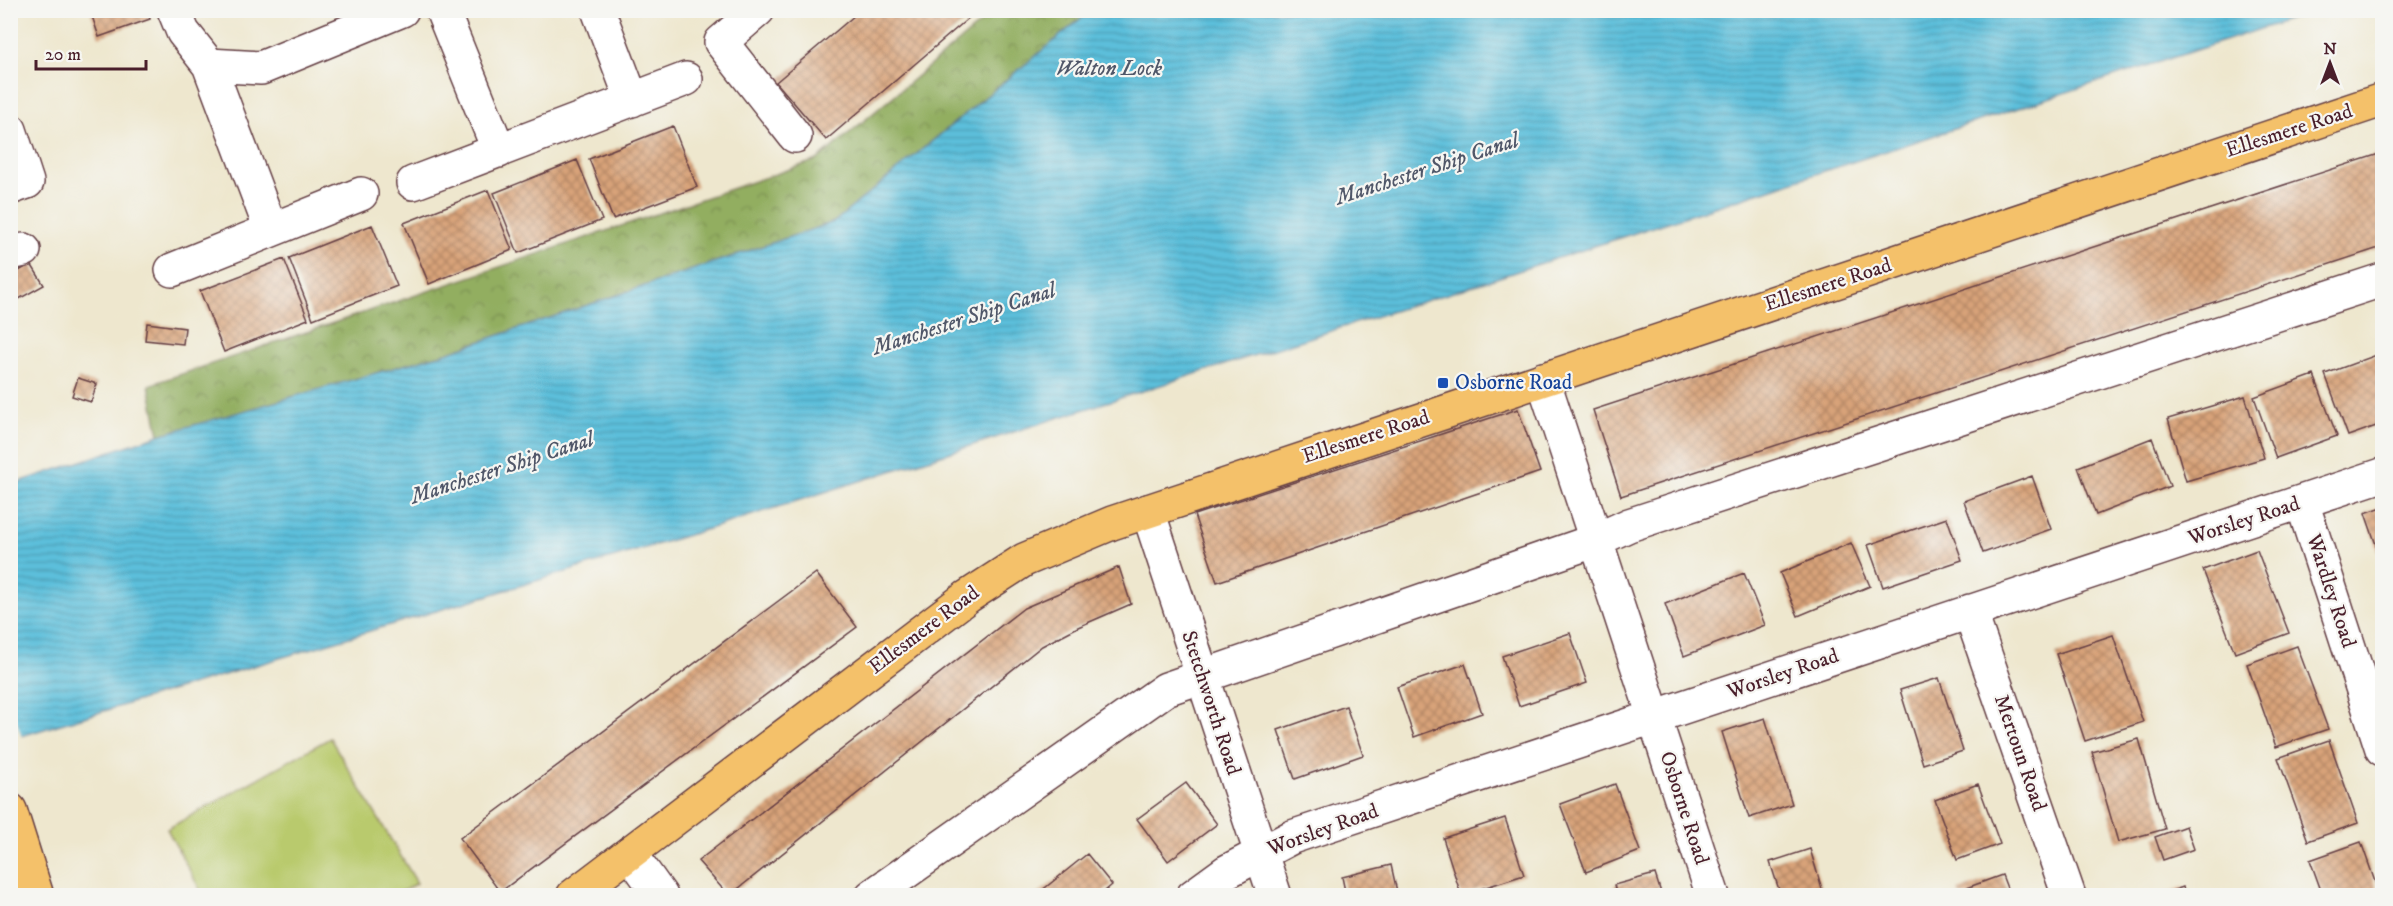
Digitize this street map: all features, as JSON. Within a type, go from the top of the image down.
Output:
[{"type":"main road","name":"Ellesmere Road","points":[[573,896],[999,576],[1052,547],[1148,511],[2382,100]]},
{"type":"main road","points":[[10,810],[37,896]]},
{"type":"street","points":[[174,10],[183,33],[209,65],[271,230]]},
{"type":"street","points":[[209,65],[261,68],[402,10]]},
{"type":"street","points":[[442,10],[499,151]]},
{"type":"street","points":[[598,10],[632,100]]},
{"type":"street","points":[[758,10],[721,42],[795,136]]},
{"type":"street","points":[[413,183],[686,79]]},
{"type":"street","points":[[10,130],[27,182],[10,188]]},
{"type":"street","points":[[172,270],[361,194]]},
{"type":"street","points":[[872,896],[1166,689],[1594,541],[1629,525],[2382,280]]},
{"type":"street","name":"Osborne Road","points":[[1543,379],[1594,541],[1713,896]]},
{"type":"street","name":"Worsley Road","points":[[1193,896],[1261,852],[1292,837],[2382,475]]},
{"type":"street","name":"Wardley Road","points":[[2302,502],[2382,749]]},
{"type":"street","name":"Stetchworth Road","points":[[1148,511],[1275,896]]},
{"type":"street","name":"Mertoun Road","points":[[1970,611],[2069,896]]},
{"type":"street","points":[[630,853],[661,896]]},
{"type":"green space","points":[[995,11],[1090,11],[834,222],[446,353],[159,435],[149,385],[817,160]]},
{"type":"green space","points":[[330,738],[417,883],[396,895],[203,895],[167,829]]},
{"type":"water","points":[[1090,11],[2316,11],[1475,285],[715,527],[11,739],[10,485],[159,435],[446,353],[834,222]]},
{"type":"pier","points":[[11,704],[22,738],[10,742]]},
{"type":"building","points":[[90,10],[148,10],[150,19],[99,37]]},
{"type":"building","points":[[861,10],[978,10],[826,140],[776,82]]},
{"type":"building","points":[[673,126],[697,187],[613,219],[589,159]]},
{"type":"building","points":[[2382,153],[2382,247],[1621,496],[1593,410]]},
{"type":"building","points":[[577,160],[602,220],[518,253],[494,193]]},
{"type":"building","points":[[488,190],[512,250],[429,284],[404,223]]},
{"type":"building","points":[[372,225],[397,286],[313,319],[289,258]]},
{"type":"building","points":[[284,259],[308,319],[224,352],[200,291]]},
{"type":"building","points":[[31,264],[44,285],[10,304],[10,276]]},
{"type":"building","points":[[147,323],[185,328],[183,344],[145,340]]},
{"type":"building","points":[[2382,353],[2382,424],[2348,436],[2325,374]]},
{"type":"building","points":[[2314,375],[2337,436],[2276,458],[2254,397]]},
{"type":"building","points":[[78,378],[97,384],[91,402],[72,396]]},
{"type":"building","points":[[2245,396],[2264,458],[2186,481],[2168,419]]},
{"type":"building","points":[[1518,409],[1540,472],[1217,582],[1194,515]]},
{"type":"building","points":[[2152,438],[2170,486],[2096,515],[2078,467]]},
{"type":"building","points":[[2032,476],[2051,529],[1983,553],[1964,501]]},
{"type":"building","points":[[2382,507],[2382,562],[2365,513]]},
{"type":"building","points":[[1947,518],[1962,560],[1883,587],[1868,545]]},
{"type":"building","points":[[1851,543],[1870,586],[1798,616],[1780,573]]},
{"type":"building","points":[[2257,550],[2289,633],[2235,653],[2203,570]]},
{"type":"building","points":[[1119,567],[1131,604],[1078,627],[1042,646],[729,896],[698,861],[1024,608]]},
{"type":"building","points":[[816,573],[857,627],[500,892],[460,838]]},
{"type":"building","points":[[1744,573],[1765,625],[1684,656],[1665,604]]},
{"type":"building","points":[[1570,633],[1587,683],[1519,706],[1502,656]]},
{"type":"building","points":[[2113,635],[2143,722],[2085,741],[2056,654]]},
{"type":"building","points":[[2297,646],[2328,729],[2276,747],[2247,664]]},
{"type":"building","points":[[1465,664],[1482,713],[1414,737],[1397,687]]},
{"type":"building","points":[[1939,678],[1963,751],[1923,764],[1900,690]]},
{"type":"building","points":[[1346,706],[1363,755],[1295,779],[1278,730]]},
{"type":"building","points":[[1765,718],[1792,804],[1749,818],[1722,732]]},
{"type":"building","points":[[2139,739],[2165,829],[2118,842],[2092,752]]},
{"type":"building","points":[[2329,740],[2358,823],[2308,841],[2278,758]]},
{"type":"building","points":[[1186,783],[1217,824],[1168,861],[1137,819]]},
{"type":"building","points":[[1615,784],[1640,851],[1586,872],[1560,804]]},
{"type":"building","points":[[1978,784],[2000,844],[1957,860],[1935,800]]},
{"type":"building","points":[[1505,818],[1524,875],[1461,895],[1443,838]]},
{"type":"building","points":[[2186,826],[2194,849],[2163,860],[2155,837]]},
{"type":"building","points":[[2361,842],[2380,896],[2323,896],[2310,860]]},
{"type":"building","points":[[1810,849],[1824,896],[1781,896],[1770,862]]},
{"type":"building","points":[[1087,854],[1112,885],[1099,896],[1035,896]]},
{"type":"building","points":[[1391,865],[1398,896],[1346,896],[1342,877]]},
{"type":"building","points":[[1655,874],[1662,896],[1617,896],[1614,885]]},
{"type":"building","points":[[2002,875],[2010,896],[1960,896],[1958,891]]},
{"type":"building","points":[[2183,887],[2186,896],[2160,896],[2160,895]]},
{"type":"place","name":"Osborne Road","points":[[1443,383]]},
{"type":"water label","name":"Walton Lock","points":[[1109,68]]},
{"type":"water label","name":"Manchester Ship Canal","points":[[1427,169]]},
{"type":"water label","name":"Manchester Ship Canal","points":[[964,319]]},
{"type":"water label","name":"Manchester Ship Canal","points":[[502,468]]}]
